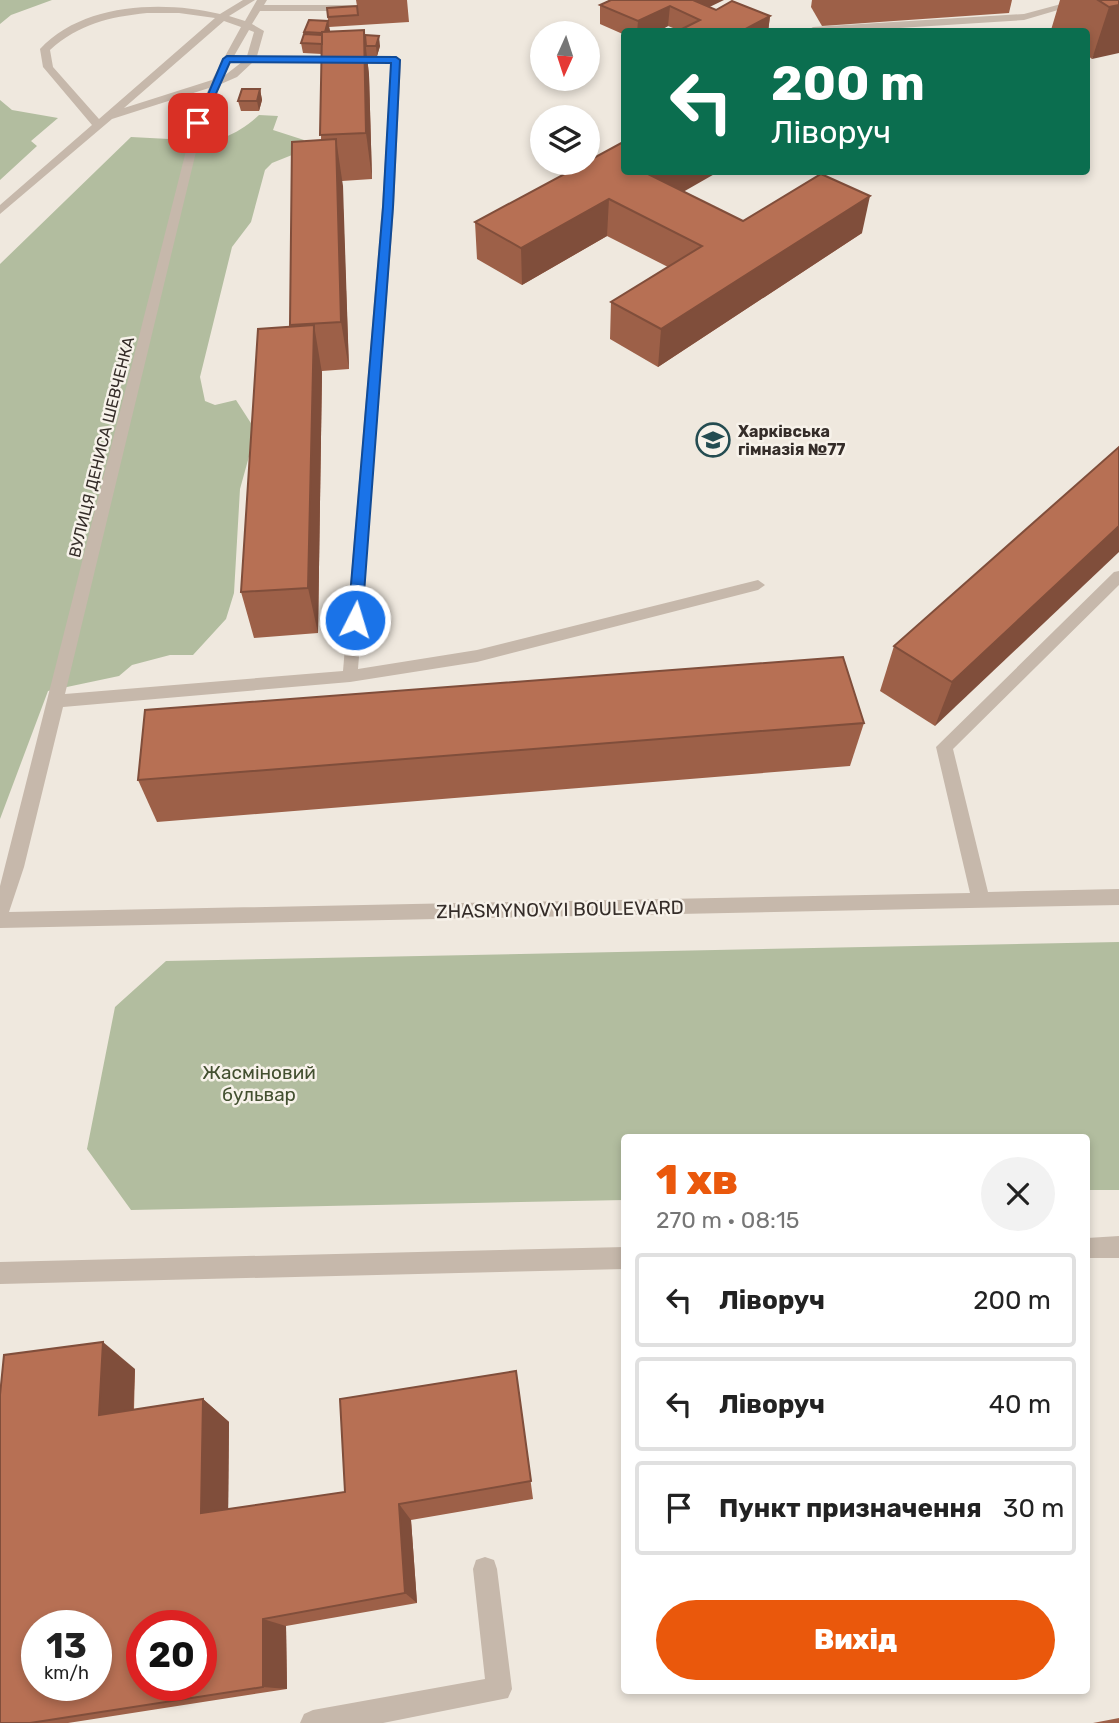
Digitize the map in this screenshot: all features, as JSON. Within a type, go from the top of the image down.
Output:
[{"type":"street","points":[[0,211],[226,13],[257,3],[377,8],[398,0]]},
{"type":"street","points":[[843,28],[1024,16],[1087,0]]},
{"type":"street","name":"ВУЛИЦЯ ДЕНИСА ШЕВЧЕНКА","points":[[0,913],[56,701],[198,123],[227,59],[249,24],[257,3]]},
{"type":"street","points":[[171,4],[226,13],[259,31],[251,59],[241,71],[215,84],[100,121],[84,102],[50,73],[43,56],[50,41],[86,18],[118,8],[171,4]]},
{"type":"street","points":[[227,59],[396,60],[388,207],[350,676]]},
{"type":"street","points":[[981,900],[944,747],[1119,576]]},
{"type":"street","points":[[56,701],[350,676],[477,656],[758,584]]},
{"type":"street","name":"ZHASMYNOVYI BOULEVARD","points":[[0,920],[1119,897]]},
{"type":"street","points":[[1090,1248],[1119,1247]]},
{"type":"street","points":[[0,1273],[621,1258]]},
{"type":"street","points":[[313,1723],[499,1689],[485,1569]]},
{"type":"green space","points":[[0,0],[52,0],[11,15],[0,24]]},
{"type":"green space","points":[[0,100],[12,110],[58,118],[31,141],[37,146],[0,180]]},
{"type":"green space","points":[[259,115],[278,116],[273,130],[304,140],[297,153],[272,163],[265,170],[251,222],[232,247],[200,377],[205,401],[215,405],[236,400],[256,431],[240,489],[234,593],[226,619],[193,655],[170,655],[132,665],[119,676],[48,691],[0,819],[0,264],[131,137],[188,140],[187,146],[197,145],[234,133]]},
{"type":"green space","name":"Жасміновий бульвар","points":[[1119,942],[1119,1190],[1090,1190],[1090,1134],[621,1134],[621,1200],[131,1210],[87,1149],[115,1007],[166,961]]},
{"type":"building","points":[[611,0],[693,0],[716,10],[732,1],[770,16],[748,28],[684,28],[700,20],[670,6],[638,21],[600,5]]},
{"type":"building","points":[[1098,0],[1119,0],[1119,5],[1109,7]]},
{"type":"building","points":[[357,6],[358,15],[328,17],[327,8]]},
{"type":"building","points":[[309,20],[328,21],[325,32],[304,32]]},
{"type":"building","points":[[364,30],[366,133],[320,135],[322,32]]},
{"type":"building","points":[[304,34],[322,35],[322,44],[301,43]]},
{"type":"building","points":[[365,35],[379,36],[376,46],[366,46]]},
{"type":"building","points":[[242,89],[260,89],[257,101],[238,101]]},
{"type":"building","points":[[336,139],[341,322],[290,325],[292,142]]},
{"type":"building","points":[[621,143],[621,175],[650,175],[743,221],[819,175],[870,196],[661,329],[611,302],[702,246],[609,199],[521,248],[475,222],[563,175],[600,175],[600,155]]},
{"type":"building","points":[[314,325],[308,588],[241,592],[258,329]]},
{"type":"building","points":[[1119,447],[1119,526],[952,682],[894,646]]},
{"type":"building","points":[[843,657],[864,723],[138,780],[145,710]]},
{"type":"building","points":[[103,1342],[99,1415],[203,1399],[201,1513],[345,1492],[340,1399],[516,1371],[531,1481],[399,1504],[405,1593],[263,1619],[263,1687],[217,1694],[217,1610],[126,1610],[126,1701],[172,1701],[30,1723],[0,1723],[0,1395],[4,1355]]},
{"type":"place","name":"Харківська гімназія №77","points":[[713,440]]},
{"type":"route","points":[[198,123],[227,59],[396,60],[388,207],[355,620]]}]
